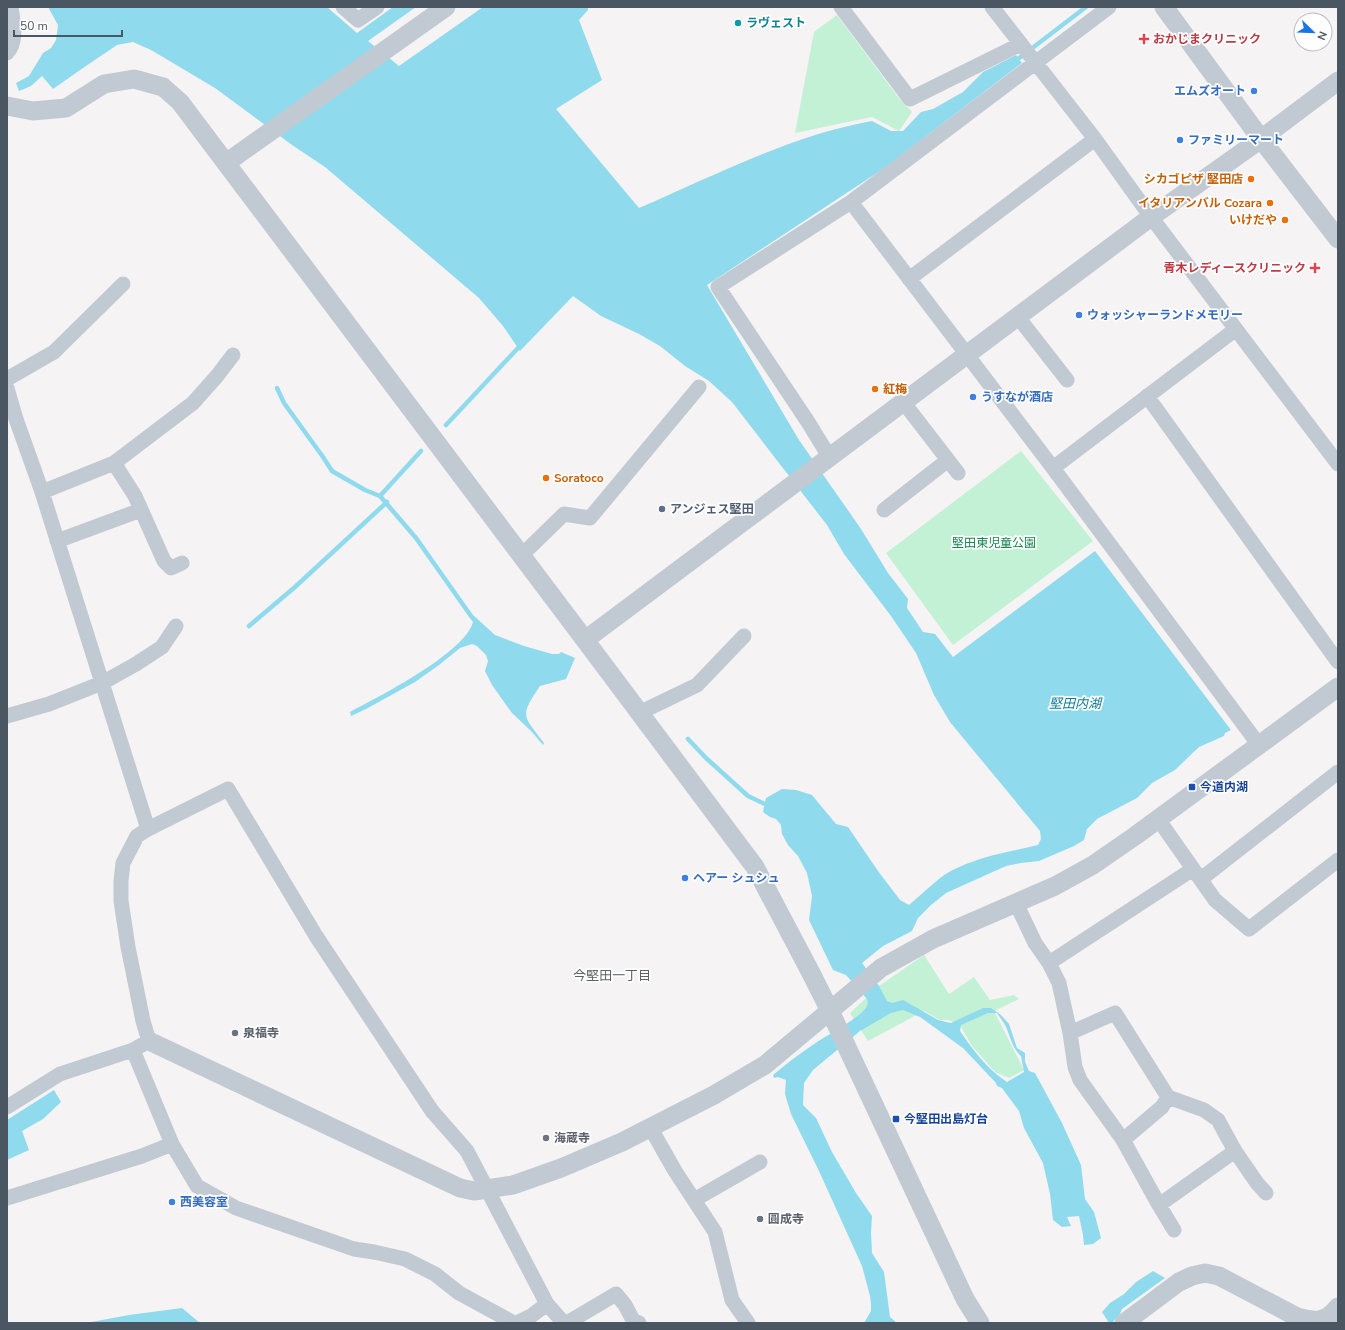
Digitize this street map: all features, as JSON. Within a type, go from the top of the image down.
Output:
[{"type":"street","points":[[7,53],[10,50],[14,30],[11,7]]},
{"type":"street","points":[[343,7],[358,20],[377,7]]},
{"type":"street","points":[[226,163],[446,7]]},
{"type":"street","points":[[841,7],[910,99],[1021,44]]},
{"type":"street","points":[[992,7],[1095,139],[1151,217],[1338,464]]},
{"type":"street","points":[[825,462],[718,287],[851,202],[1109,7]]},
{"type":"street","points":[[1164,7],[1261,139],[1338,239]]},
{"type":"street","points":[[7,106],[32,111],[66,108],[104,84],[134,79],[163,87],[180,102],[522,555],[755,867],[834,1018],[965,1299],[980,1323]]},
{"type":"street","points":[[585,640],[788,490],[1151,217],[1261,139],[1338,81]]},
{"type":"street","points":[[909,279],[1095,139]]},
{"type":"street","points":[[851,202],[1053,468],[1259,745]]},
{"type":"street","points":[[7,379],[54,352],[123,284]]},
{"type":"street","points":[[1018,317],[1066,380]]},
{"type":"street","points":[[1053,468],[1236,329]]},
{"type":"street","points":[[42,492],[114,463],[193,403],[233,355]]},
{"type":"street","points":[[522,555],[564,514],[590,518],[699,387]]},
{"type":"street","points":[[7,388],[16,419],[42,492],[148,829]]},
{"type":"street","points":[[1147,396],[1338,662]]},
{"type":"street","points":[[904,403],[958,473]]},
{"type":"street","points":[[884,510],[948,460]]},
{"type":"street","points":[[114,463],[135,496],[164,562],[171,568],[182,563]]},
{"type":"street","points":[[57,541],[141,510]]},
{"type":"street","points":[[7,716],[49,704],[102,683],[136,664],[162,647],[176,626]]},
{"type":"street","points":[[640,712],[697,685],[744,636]]},
{"type":"street","points":[[564,1323],[547,1304],[486,1189],[467,1151],[432,1111],[316,936],[228,789],[137,836],[124,863],[121,881],[121,901],[128,947],[143,1022],[150,1041],[460,1188],[474,1190],[486,1189],[513,1185],[562,1168],[622,1142],[714,1095],[765,1065],[834,1018],[855,990],[881,968],[933,939],[1055,886],[1093,865],[1136,836],[1338,687]]},
{"type":"street","points":[[1048,963],[1197,874],[1338,772]]},
{"type":"street","points":[[1158,819],[1215,900],[1249,929],[1338,860]]},
{"type":"street","points":[[1016,904],[1035,943],[1059,984],[1070,1033],[1075,1067],[1080,1080],[1122,1140],[1174,1230]]},
{"type":"street","points":[[1070,1033],[1115,1013],[1168,1097],[1204,1110],[1218,1120],[1235,1151],[1257,1183],[1266,1193]]},
{"type":"street","points":[[7,1107],[60,1074],[133,1050],[150,1041]]},
{"type":"street","points":[[133,1050],[172,1144],[197,1186],[236,1208],[354,1249],[405,1259],[436,1274],[459,1293],[516,1323],[531,1316],[547,1304]]},
{"type":"street","points":[[1122,1140],[1162,1107],[1168,1097]]},
{"type":"street","points":[[650,1127],[675,1171],[715,1232],[732,1300],[748,1323]]},
{"type":"street","points":[[7,1198],[142,1156],[172,1144]]},
{"type":"street","points":[[1160,1205],[1235,1151]]},
{"type":"street","points":[[694,1200],[760,1162]]},
{"type":"street","points":[[1124,1323],[1179,1282],[1192,1276],[1205,1273],[1219,1276],[1297,1317],[1311,1320],[1326,1319],[1338,1307]]},
{"type":"street","points":[[567,1323],[616,1294],[625,1305],[633,1320],[639,1323]]},
{"type":"green space","points":[[837,15],[898,97],[912,112],[899,131],[872,117],[795,133],[814,32]]},
{"type":"green space","name":"堅田東児童公園","points":[[1021,451],[1093,541],[953,645],[886,553]]},
{"type":"green space","points":[[924,955],[949,994],[974,977],[990,1000],[1014,995],[1019,999],[994,1011],[1024,1070],[1009,1078],[995,1072],[972,1046],[960,1025],[948,1020],[940,1020],[924,1011],[868,1041],[850,1013],[879,986]]},
{"type":"water","name":"堅田内湖","points":[[48,7],[327,7],[357,33],[393,7],[416,7],[368,41],[399,66],[483,7],[588,7],[588,10],[579,20],[602,80],[556,109],[639,208],[724,170],[783,146],[842,127],[872,121],[891,131],[903,131],[921,112],[933,109],[963,92],[983,72],[1016,55],[1022,63],[883,169],[707,285],[799,440],[861,529],[888,573],[908,599],[907,608],[923,632],[935,634],[953,657],[1095,551],[1231,730],[1225,733],[1224,736],[1199,747],[1175,770],[1152,783],[1137,798],[1097,819],[1087,829],[1084,840],[1074,846],[1039,861],[1006,866],[946,893],[918,918],[912,931],[883,946],[862,963],[879,986],[887,1001],[892,1003],[903,1000],[938,1020],[951,1023],[983,1008],[991,1008],[1001,1015],[1009,1024],[1017,1048],[1025,1053],[1025,1062],[1029,1071],[1035,1073],[1062,1123],[1081,1165],[1085,1199],[1094,1212],[1101,1238],[1093,1244],[1084,1245],[1079,1216],[1067,1217],[1071,1226],[1062,1227],[1053,1220],[1050,1194],[1043,1163],[1024,1128],[1019,1111],[1002,1088],[997,1086],[996,1083],[963,1048],[920,1017],[903,1010],[891,1013],[860,1031],[813,1070],[804,1083],[803,1105],[816,1118],[832,1152],[856,1193],[872,1216],[872,1253],[884,1272],[890,1317],[897,1323],[864,1323],[871,1311],[871,1304],[862,1266],[819,1171],[791,1114],[785,1094],[786,1080],[778,1077],[774,1078],[773,1075],[817,1042],[862,1013],[866,1008],[868,1001],[846,975],[833,970],[809,920],[812,896],[807,873],[798,856],[788,845],[782,834],[781,825],[776,819],[763,812],[766,798],[782,789],[796,790],[812,795],[836,824],[848,827],[900,900],[909,905],[939,879],[959,867],[970,862],[1038,845],[1041,839],[1040,831],[950,722],[934,695],[916,653],[891,616],[844,554],[827,525],[732,402],[709,381],[685,366],[660,346],[601,316],[573,296],[520,351],[503,326],[479,298],[325,167],[292,145],[215,88],[151,50],[133,42],[117,45],[53,89],[42,76],[31,86],[19,91],[16,83],[29,76],[43,53],[51,48],[56,40],[58,25]],"holes":[[[988,1013],[997,1013],[1005,1025],[1014,1046],[1021,1056],[1024,1072],[1007,1082],[993,1071],[975,1052],[960,1031],[961,1025]]]},
{"type":"water","points":[[473,615],[495,635],[524,646],[552,654],[559,654],[561,652],[575,658],[566,679],[540,686],[526,710],[528,721],[544,743],[543,745],[512,713],[492,685],[485,671],[488,661],[486,655],[477,646],[472,644],[460,648],[415,682],[351,716],[350,712],[419,673],[454,647],[467,634],[473,622],[469,617]]},
{"type":"water","points":[[54,1090],[61,1102],[43,1119],[22,1131],[29,1150],[7,1160],[7,1120]]},
{"type":"water","points":[[1153,1271],[1165,1278],[1122,1309],[1120,1314],[1112,1323],[1109,1323],[1102,1312],[1110,1303],[1124,1294],[1136,1282]]},
{"type":"water","points":[[182,1308],[200,1323],[86,1323],[129,1315]]},
{"type":"waterway","points":[[1014,62],[1086,7]]},
{"type":"waterway","points":[[446,425],[518,348]]},
{"type":"waterway","points":[[277,388],[284,403],[332,471],[365,490],[380,496]]},
{"type":"waterway","points":[[421,451],[380,496],[416,538],[471,616]]},
{"type":"waterway","points":[[249,626],[295,587],[387,502]]},
{"type":"waterway","points":[[688,739],[706,758],[748,796],[769,806]]},
{"type":"place","name":"ラヴェスト","points":[[738,23]]},
{"type":"place","name":"おかじまクリニック","points":[[1144,39]]},
{"type":"place","name":"エムズオート","points":[[1254,91]]},
{"type":"place","name":"ファミリーマート","points":[[1180,140]]},
{"type":"place","name":"シカゴピザ 堅田店","points":[[1251,179]]},
{"type":"place","name":"イタリアンバル Cozara","points":[[1270,203]]},
{"type":"place","name":"いけだや","points":[[1285,220]]},
{"type":"place","name":"青木レディースクリニック","points":[[1315,268]]},
{"type":"place","name":"ウォッシャーランドメモリー","points":[[1079,315]]},
{"type":"place","name":"紅梅","points":[[875,389]]},
{"type":"place","name":"うすなが酒店","points":[[973,397]]},
{"type":"place","name":"Soratoco","points":[[546,478]]},
{"type":"place","name":"アンジェス堅田","points":[[662,509]]},
{"type":"place","name":"今道内湖","points":[[1192,787]]},
{"type":"place","name":"ヘアー シュシュ","points":[[685,878]]},
{"type":"place","name":"泉福寺","points":[[235,1033]]},
{"type":"place","name":"今堅田出島灯台","points":[[896,1119]]},
{"type":"place","name":"海蔵寺","points":[[546,1138]]},
{"type":"place","name":"西美容室","points":[[172,1202]]},
{"type":"place","name":"圓成寺","points":[[760,1219]]},
{"type":"district","name":"今堅田一丁目","points":[[612,975]]}]
